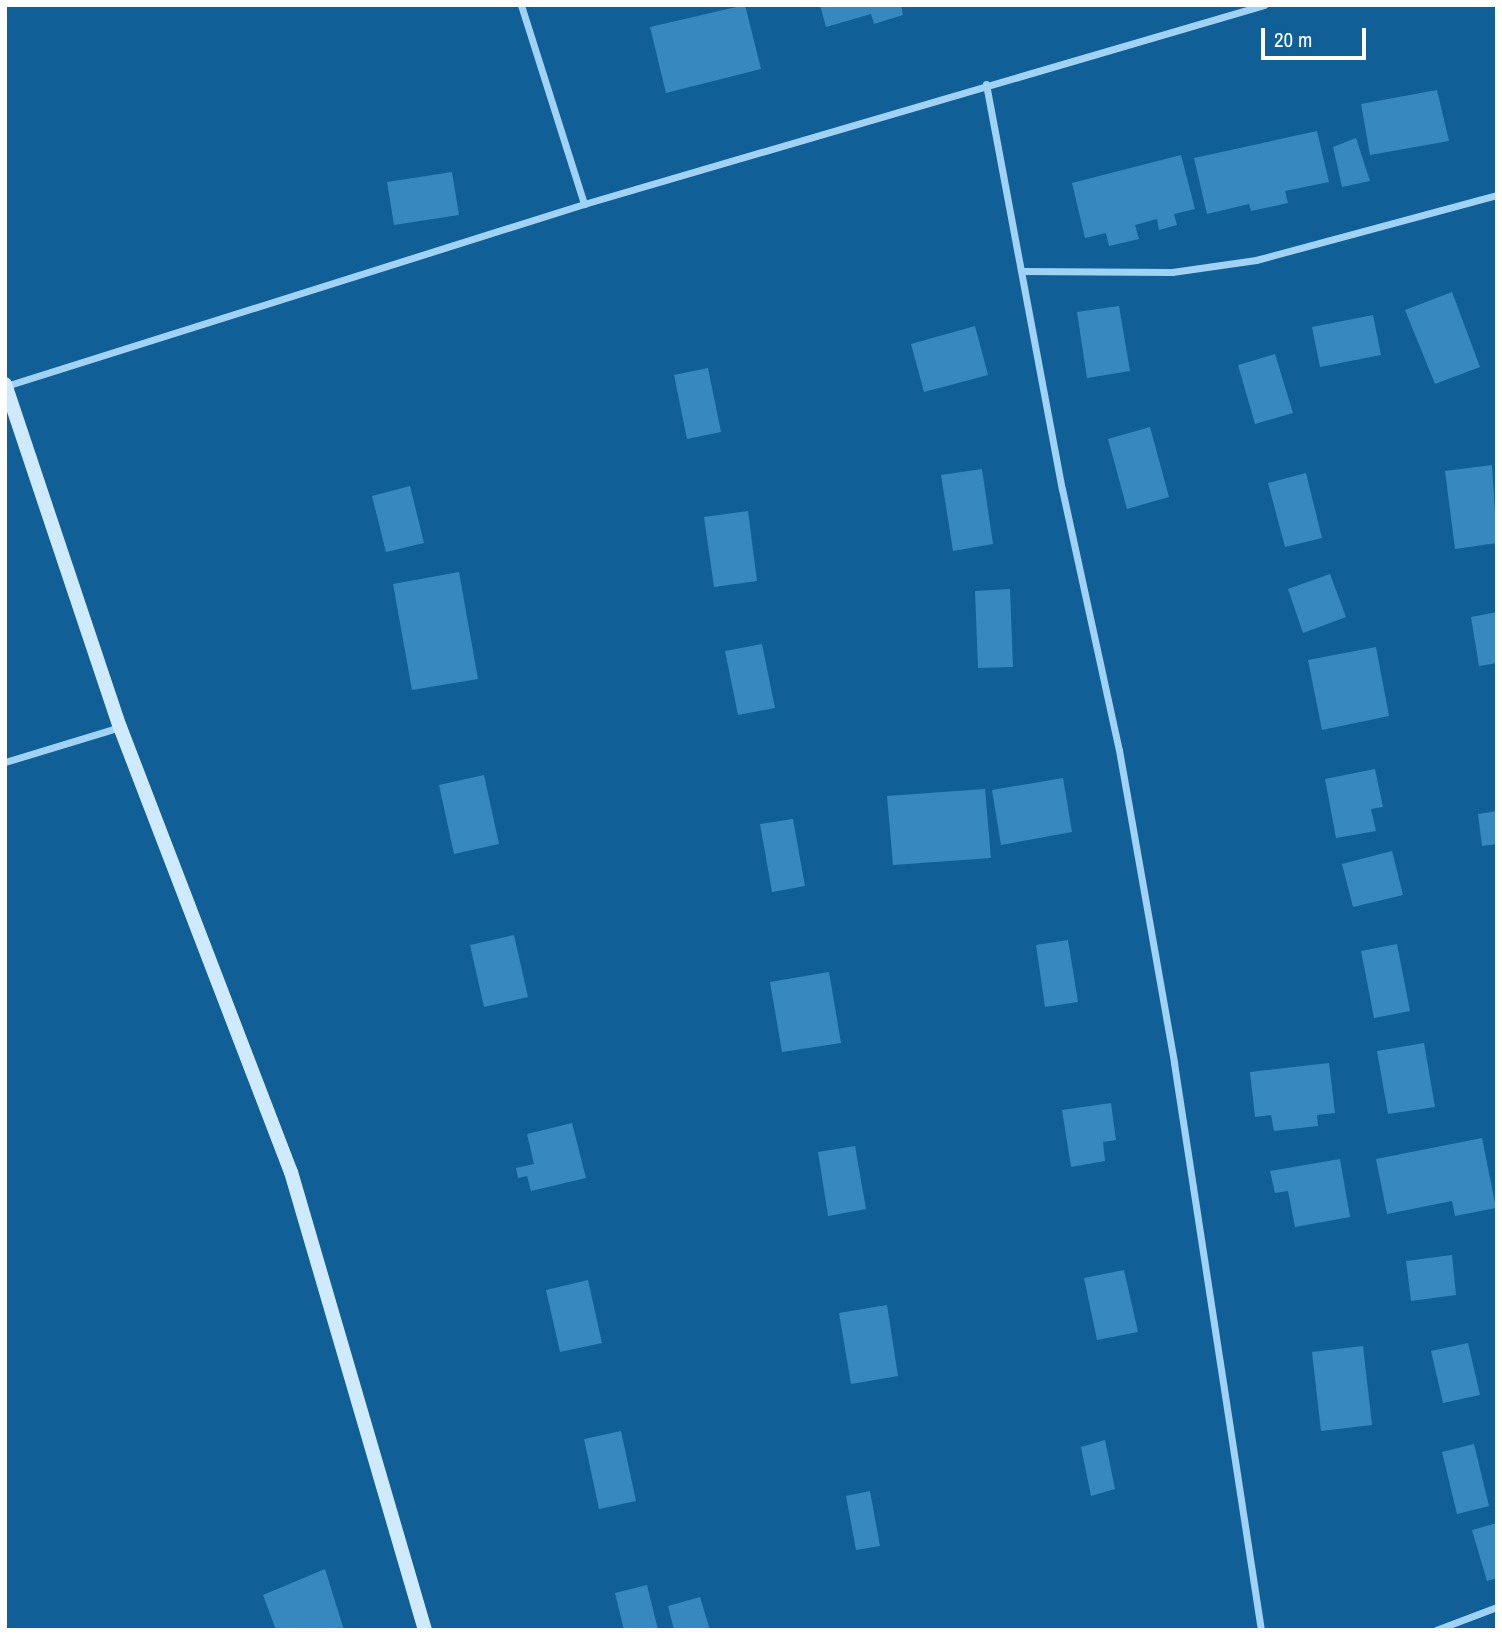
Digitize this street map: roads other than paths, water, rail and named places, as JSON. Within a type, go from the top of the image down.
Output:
[{"type":"main road","points":[[6,385],[120,727],[291,1172],[425,1630]]},
{"type":"street","points":[[521,5],[584,204]]},
{"type":"street","points":[[6,385],[584,204],[986,84],[1264,5]]},
{"type":"street","points":[[986,84],[1062,489],[1122,764],[1174,1063],[1261,1630]]},
{"type":"street","points":[[1022,271],[1172,272],[1256,260],[1497,195]]},
{"type":"street","points":[[5,762],[120,727]]},
{"type":"street","points":[[1437,1630],[1497,1607]]}]
